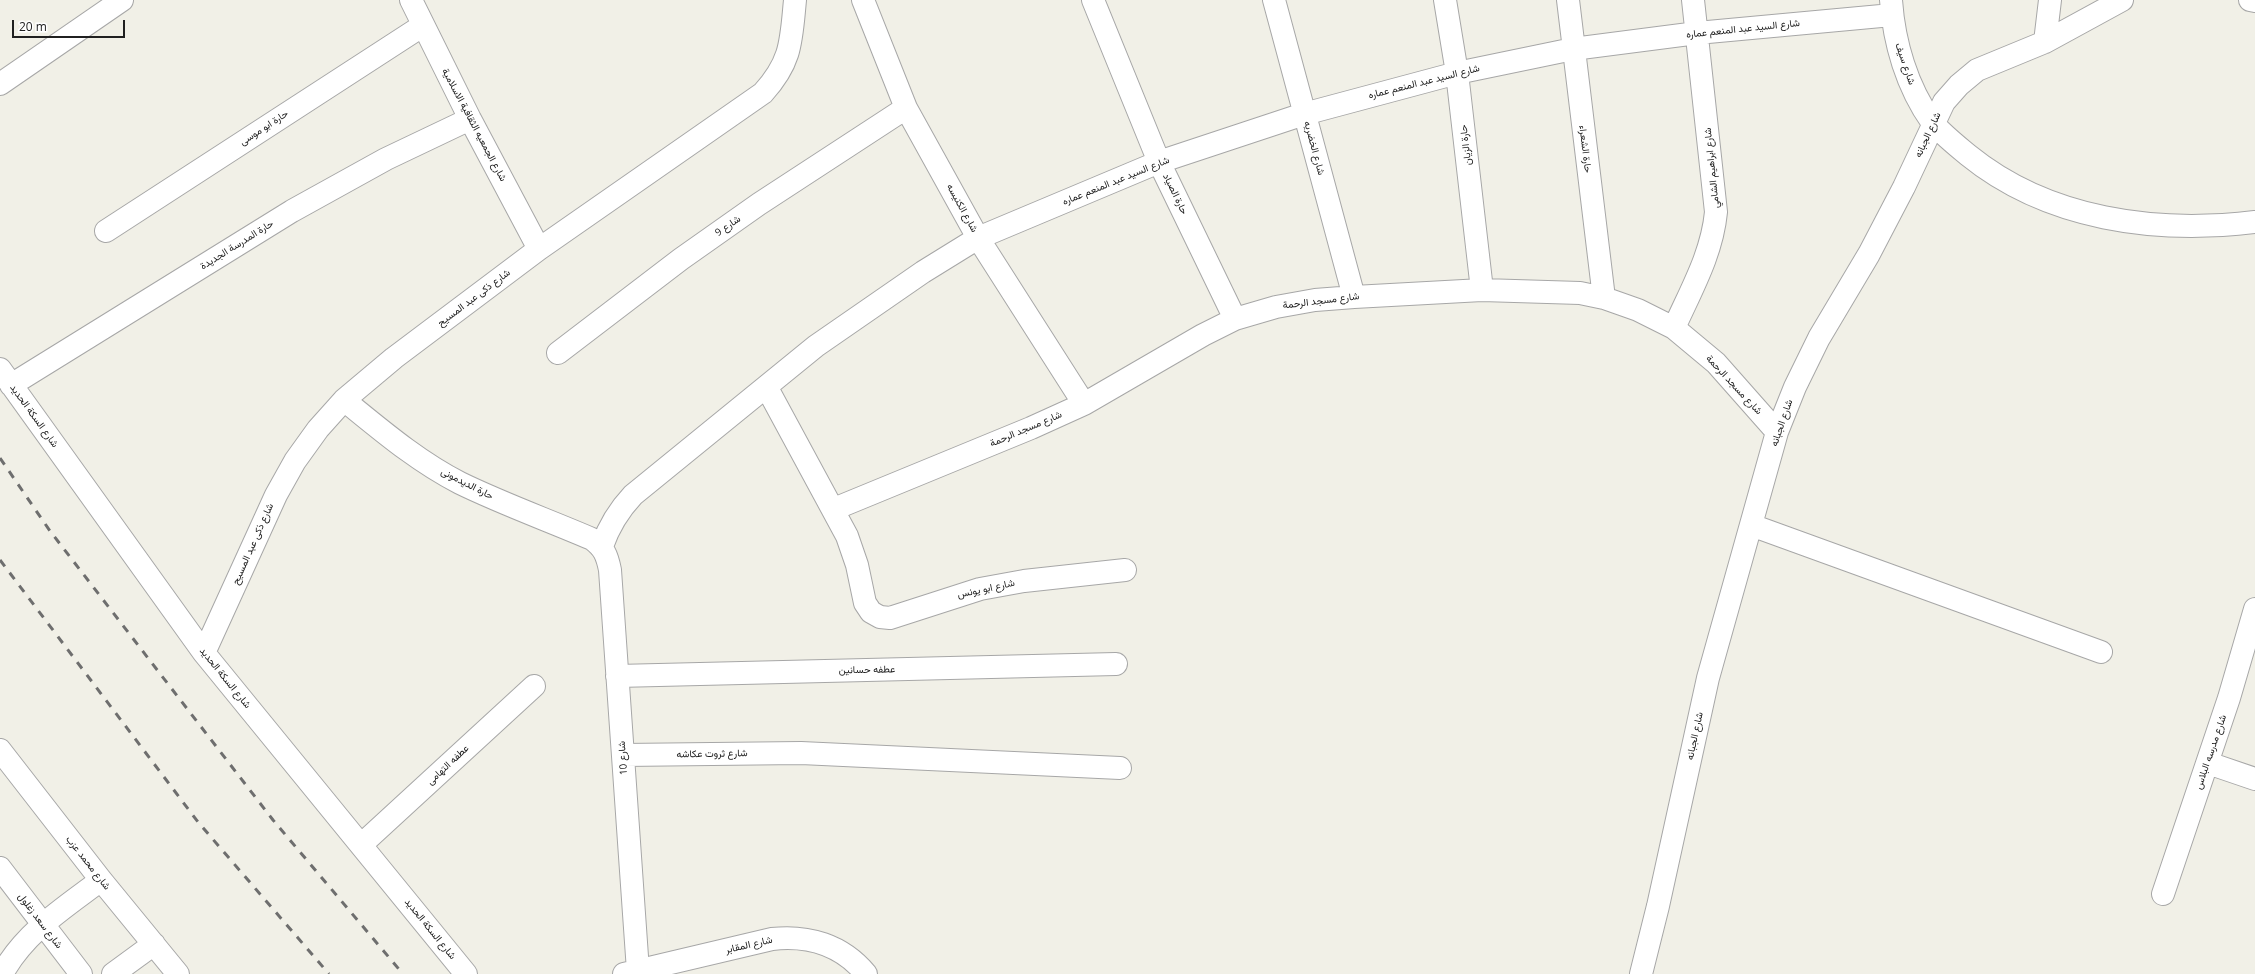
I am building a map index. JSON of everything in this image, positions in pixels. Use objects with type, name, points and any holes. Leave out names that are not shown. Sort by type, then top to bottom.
[{"type":"street","points":[[0,84],[122,0]]},
{"type":"street","name":"شارع الجمعيه الثقافية الاسلامية","points":[[411,0],[422,26],[470,119],[540,249]]},
{"type":"street","name":"شارع ذكى عبد المسيح","points":[[204,653],[276,495],[304,448],[344,400],[394,358],[540,249],[763,93],[776,79],[785,64],[791,46],[796,0]]},
{"type":"street","name":"حارة الصياد","points":[[1093,0],[1159,162],[1235,319]]},
{"type":"street","name":"شارع الخضريه","points":[[1274,0],[1354,297]]},
{"type":"street","name":"حارة الزيان","points":[[1444,0],[1457,73],[1482,290]]},
{"type":"street","name":"حارة الشعراء","points":[[1568,0],[1604,298]]},
{"type":"street","name":"شارع ابراهيم الشامي","points":[[1674,328],[1710,250],[1716,212],[1693,0]]},
{"type":"street","points":[[2045,42],[2050,0]]},
{"type":"street","name":"شارع الجبانه","points":[[1641,974],[1658,906],[1708,678],[1777,432],[1795,387],[1816,345],[1869,254],[1904,188],[1944,102],[1958,84],[1977,70],[2045,42],[2122,0]]},
{"type":"street","points":[[2250,0],[2255,1]]},
{"type":"street","name":"شارع الكنيسه","points":[[865,1],[906,108],[978,238],[1084,404]]},
{"type":"street","name":"شارع السيد عبد المنعم عماره","points":[[602,546],[609,527],[619,510],[633,496],[767,388],[816,346],[923,272],[978,238],[1159,162],[1304,114],[1457,73],[1573,50],[1696,32],[1891,7]]},
{"type":"street","name":"شارع سيف","points":[[1891,7],[1899,53],[1908,77],[1933,123],[1981,166],[2024,190],[2070,209],[2118,221],[2167,227],[2217,227],[2255,222]]},
{"type":"street","name":"حارة ابو موسى","points":[[106,231],[422,26]]},
{"type":"street","name":"شارع 9","points":[[558,353],[681,259],[759,204],[906,108]]},
{"type":"street","name":"حارة المدرسة الجديدة","points":[[6,377],[292,211],[386,159],[470,119]]},
{"type":"street","name":"شارع مسجد الرحمة","points":[[834,509],[1032,428],[1084,404],[1203,335],[1235,319],[1276,307],[1315,300],[1482,290],[1580,293],[1604,298],[1638,310],[1674,328],[1716,363],[1777,432]]},
{"type":"street","name":"شارع السكة الحديد","points":[[6,377],[204,653],[466,974]]},
{"type":"street","name":"شارع ابو يونس","points":[[767,388],[834,509],[847,536],[857,564],[865,603],[871,612],[880,617],[890,618],[980,589],[1024,581],[1125,570]]},
{"type":"street","name":"حارة الديدمونى","points":[[344,400],[409,451],[453,479],[500,501],[592,539],[602,546]]},
{"type":"street","points":[[1751,525],[2101,652]]},
{"type":"street","name":"شارع 10","points":[[602,546],[607,557],[610,570],[618,676],[623,755],[631,972]]},
{"type":"street","name":"شارع مدرسه البلاس","points":[[2163,894],[2208,763],[2255,609]]},
{"type":"street","name":"عطفه حسانين","points":[[618,676],[1116,664]]},
{"type":"street","name":"عطفه التهامى","points":[[361,844],[534,686]]},
{"type":"street","name":"شارع محمد عزب","points":[[0,750],[101,880],[178,974]]},
{"type":"street","name":"شارع ثروت عكاشه","points":[[623,755],[801,753],[1120,768]]},
{"type":"street","points":[[2208,763],[2255,779]]},
{"type":"street","name":"شارع سعد زغلول","points":[[0,868],[81,974]]},
{"type":"street","points":[[2,974],[23,943],[42,924],[101,880]]},
{"type":"street","name":"شارع المقابر","points":[[631,972],[772,939],[791,937],[828,945],[845,954],[866,974]]},
{"type":"street","points":[[113,974],[154,944]]},
{"type":"railway","points":[[0,458],[50,531],[273,820],[403,974]]},
{"type":"railway","points":[[0,560],[198,822],[329,974]]}]
